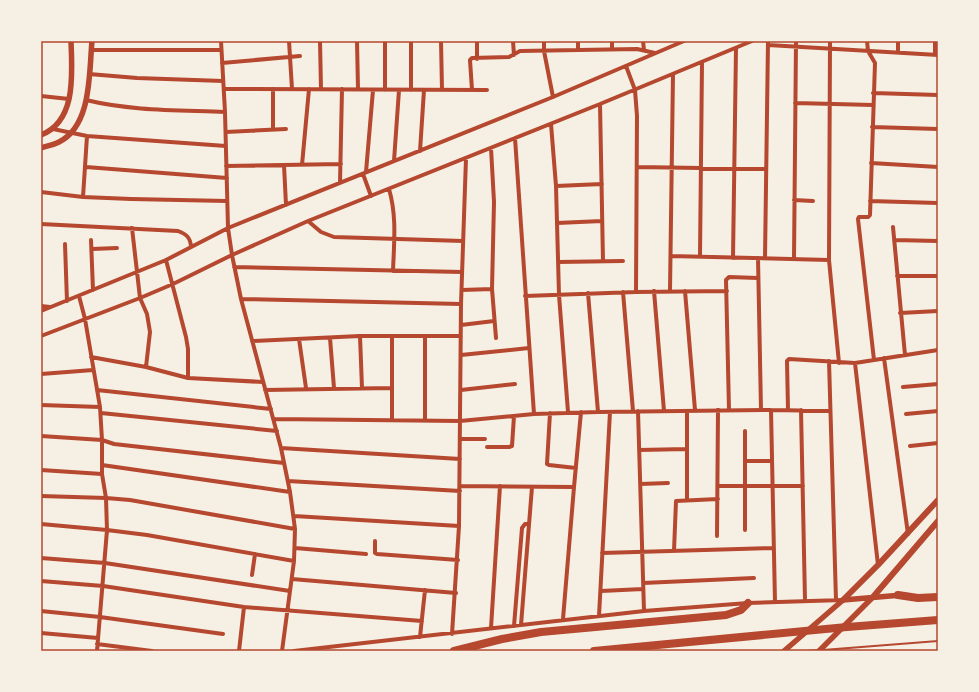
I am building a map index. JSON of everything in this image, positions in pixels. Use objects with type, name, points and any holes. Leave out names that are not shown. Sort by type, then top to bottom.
[{"type":"highway","points":[[898,595],[918,598],[938,597]]},
{"type":"highway","points":[[454,651],[502,639],[541,632],[726,615],[741,610],[748,603]]},
{"type":"highway","points":[[594,651],[938,620]]},
{"type":"main road","points":[[840,600],[878,565],[938,500]]},
{"type":"main road","points":[[873,598],[938,521]]},
{"type":"street","points":[[41,135],[53,129],[62,120],[69,99],[72,72],[71,41]]},
{"type":"street","points":[[41,148],[59,142],[78,125],[86,100],[92,41]]},
{"type":"street","points":[[221,41],[226,132],[228,228],[232,255],[241,299],[277,431],[294,516],[294,561],[282,651]]},
{"type":"street","points":[[289,41],[292,89]]},
{"type":"street","points":[[320,41],[321,89]]},
{"type":"street","points":[[357,41],[358,89]]},
{"type":"street","points":[[384,41],[384,90]]},
{"type":"street","points":[[411,41],[411,90]]},
{"type":"street","points":[[441,41],[442,90]]},
{"type":"street","points":[[477,41],[477,59]]},
{"type":"street","points":[[513,41],[514,55]]},
{"type":"street","points":[[544,41],[544,51],[553,97]]},
{"type":"street","points":[[578,41],[578,50]]},
{"type":"street","points":[[612,41],[612,49]]},
{"type":"street","points":[[643,41],[644,50]]},
{"type":"street","points":[[41,311],[166,260],[228,228],[553,97],[684,41]]},
{"type":"street","points":[[41,336],[173,284],[232,255],[308,221],[635,90],[752,41]]},
{"type":"street","points":[[794,259],[796,41]]},
{"type":"street","points":[[830,41],[829,260],[839,363]]},
{"type":"street","points":[[867,41],[868,51],[875,64],[870,201],[869,216],[859,217],[858,219],[874,360]]},
{"type":"street","points":[[898,41],[898,53]]},
{"type":"street","points":[[765,258],[768,43],[796,47],[937,55],[936,41]]},
{"type":"street","points":[[733,258],[736,48]]},
{"type":"street","points":[[472,90],[470,60],[472,58],[509,57],[520,51],[637,49],[655,53]]},
{"type":"street","points":[[91,50],[221,50]]},
{"type":"street","points":[[222,63],[300,56]]},
{"type":"street","points":[[700,257],[702,62]]},
{"type":"street","points":[[626,66],[635,90],[637,116],[636,292]]},
{"type":"street","points":[[89,74],[137,78],[223,81]]},
{"type":"street","points":[[670,291],[673,74]]},
{"type":"street","points":[[224,89],[487,90]]},
{"type":"street","points":[[273,89],[273,130]]},
{"type":"street","points":[[302,164],[309,89]]},
{"type":"street","points":[[340,183],[342,89]]},
{"type":"street","points":[[371,196],[364,173],[373,90]]},
{"type":"street","points":[[394,161],[400,90]]},
{"type":"street","points":[[420,150],[424,90]]},
{"type":"street","points":[[873,93],[938,95]]},
{"type":"street","points":[[41,96],[69,99]]},
{"type":"street","points":[[86,100],[128,108],[225,112]]},
{"type":"street","points":[[795,103],[873,105]]},
{"type":"street","points":[[600,104],[603,261]]},
{"type":"street","points":[[551,124],[556,186],[559,294],[568,412]]},
{"type":"street","points":[[872,127],[938,129]]},
{"type":"street","points":[[53,129],[87,136],[226,146]]},
{"type":"street","points":[[226,132],[286,129]]},
{"type":"street","points":[[83,196],[87,136]]},
{"type":"street","points":[[515,138],[534,414]]},
{"type":"street","points":[[491,148],[494,202],[492,289],[496,338]]},
{"type":"street","points":[[452,634],[456,593],[459,526],[462,272],[466,158]]},
{"type":"street","points":[[871,163],[938,167]]},
{"type":"street","points":[[226,166],[341,164]]},
{"type":"street","points":[[284,165],[286,205]]},
{"type":"street","points":[[86,167],[227,178]]},
{"type":"street","points":[[637,167],[766,168]]},
{"type":"street","points":[[556,186],[602,184]]},
{"type":"street","points":[[389,189],[394,211],[393,271]]},
{"type":"street","points":[[41,192],[83,196],[181,201],[227,201]]},
{"type":"street","points":[[794,200],[813,201]]},
{"type":"street","points":[[870,201],[938,203]]},
{"type":"street","points":[[308,221],[321,232],[334,237],[463,241]]},
{"type":"street","points":[[557,223],[602,221]]},
{"type":"street","points":[[41,224],[178,230],[189,238],[191,246]]},
{"type":"street","points":[[892,227],[905,355]]},
{"type":"street","points":[[132,228],[140,298],[147,314],[150,332],[146,367]]},
{"type":"street","points":[[91,240],[93,290]]},
{"type":"street","points":[[894,240],[938,241]]},
{"type":"street","points":[[65,244],[67,301]]},
{"type":"street","points":[[92,249],[117,248]]},
{"type":"street","points":[[671,256],[829,260]]},
{"type":"street","points":[[758,258],[761,410]]},
{"type":"street","points":[[166,260],[186,337],[188,349],[188,378]]},
{"type":"street","points":[[558,262],[623,261]]},
{"type":"street","points":[[234,267],[462,272]]},
{"type":"street","points":[[897,276],[938,276]]},
{"type":"street","points":[[729,410],[726,280],[728,278],[758,278]]},
{"type":"street","points":[[462,290],[492,289]]},
{"type":"street","points":[[525,296],[654,291],[727,291]]},
{"type":"street","points":[[654,291],[664,411]]},
{"type":"street","points":[[685,291],[695,410]]},
{"type":"street","points":[[623,292],[640,450],[644,611]]},
{"type":"street","points":[[588,293],[598,412]]},
{"type":"street","points":[[79,296],[85,319],[100,408],[102,474],[106,498],[107,530],[97,651]]},
{"type":"street","points":[[241,299],[462,304]]},
{"type":"street","points":[[41,306],[51,307]]},
{"type":"street","points":[[900,313],[938,311]]},
{"type":"street","points":[[461,325],[494,321]]},
{"type":"street","points":[[252,341],[360,336],[461,336]]},
{"type":"street","points":[[360,336],[362,388]]},
{"type":"street","points":[[392,336],[392,420]]},
{"type":"street","points":[[425,336],[425,421]]},
{"type":"street","points":[[330,338],[334,388]]},
{"type":"street","points":[[298,339],[306,388]]},
{"type":"street","points":[[461,356],[529,348]]},
{"type":"street","points":[[788,410],[788,359],[855,363],[938,350]]},
{"type":"street","points":[[91,357],[146,367],[188,378],[263,382]]},
{"type":"street","points":[[884,358],[908,534]]},
{"type":"street","points":[[829,361],[830,411],[840,600]]},
{"type":"street","points":[[855,363],[878,565]]},
{"type":"street","points":[[41,374],[93,370]]},
{"type":"street","points":[[461,390],[515,384]]},
{"type":"street","points":[[904,387],[938,384]]},
{"type":"street","points":[[266,390],[306,388],[392,388]]},
{"type":"street","points":[[97,390],[271,409]]},
{"type":"street","points":[[41,405],[100,408]]},
{"type":"street","points":[[274,419],[460,421],[568,412],[695,410],[830,411]]},
{"type":"street","points":[[717,536],[718,410]]},
{"type":"street","points":[[772,410],[775,602]]},
{"type":"street","points":[[801,410],[805,600]]},
{"type":"street","points":[[687,411],[687,500]]},
{"type":"street","points":[[906,414],[938,411]]},
{"type":"street","points":[[563,620],[581,412]]},
{"type":"street","points":[[599,616],[610,412]]},
{"type":"street","points":[[100,413],[277,431]]},
{"type":"street","points":[[550,413],[546,464],[576,468]]},
{"type":"street","points":[[487,447],[512,446],[514,416]]},
{"type":"street","points":[[745,431],[745,530]]},
{"type":"street","points":[[41,436],[102,440],[114,444],[284,463]]},
{"type":"street","points":[[460,439],[485,439]]},
{"type":"street","points":[[910,446],[938,443]]},
{"type":"street","points":[[281,448],[460,459]]},
{"type":"street","points":[[640,450],[688,449]]},
{"type":"street","points":[[745,461],[772,461]]},
{"type":"street","points":[[102,465],[290,492]]},
{"type":"street","points":[[41,470],[102,474]]},
{"type":"street","points":[[288,481],[460,488],[500,486],[574,487]]},
{"type":"street","points":[[640,484],[668,483]]},
{"type":"street","points":[[491,628],[500,486]]},
{"type":"street","points":[[718,486],[803,486]]},
{"type":"street","points":[[522,625],[532,487]]},
{"type":"street","points":[[41,496],[130,500],[295,529]]},
{"type":"street","points":[[674,551],[675,503],[677,501],[687,500],[718,499]]},
{"type":"street","points":[[294,516],[459,526]]},
{"type":"street","points":[[41,524],[147,535],[294,561]]},
{"type":"street","points":[[514,626],[522,528],[525,524],[529,524]]},
{"type":"street","points":[[375,540],[376,554],[458,560]]},
{"type":"street","points":[[295,548],[366,554]]},
{"type":"street","points":[[602,554],[774,548]]},
{"type":"street","points":[[252,575],[254,554]]},
{"type":"street","points":[[41,558],[105,563],[290,591]]},
{"type":"street","points":[[643,583],[754,578]]},
{"type":"street","points":[[292,579],[456,593]]},
{"type":"street","points":[[41,581],[103,586],[244,607],[422,621]]},
{"type":"street","points":[[601,591],[643,589]]},
{"type":"street","points":[[420,637],[425,590]]},
{"type":"street","points":[[294,651],[644,611],[748,603],[840,600],[938,593]]},
{"type":"street","points":[[819,651],[873,598]]},
{"type":"street","points":[[784,651],[840,600]]},
{"type":"street","points":[[239,651],[244,607]]},
{"type":"street","points":[[41,611],[100,617],[223,634]]},
{"type":"street","points":[[41,633],[98,638]]},
{"type":"street","points":[[97,644],[152,651]]},
{"type":"lane","points":[[806,651],[938,641]]}]
